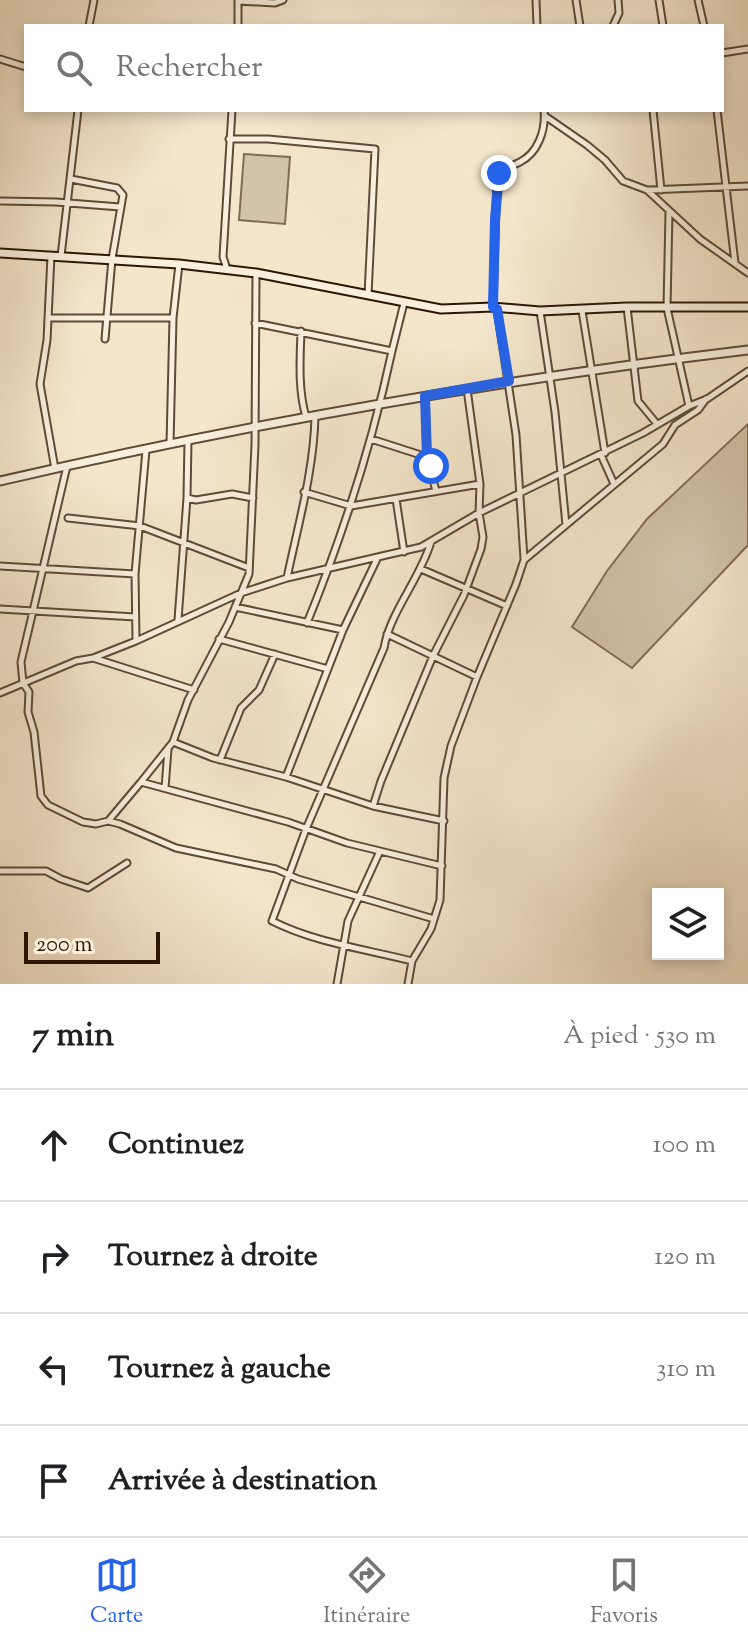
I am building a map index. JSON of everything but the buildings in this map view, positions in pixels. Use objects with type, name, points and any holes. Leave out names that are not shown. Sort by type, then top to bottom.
[{"type":"street","points":[[89,24],[94,0]]},
{"type":"street","points":[[238,24],[238,0],[275,3],[283,0]]},
{"type":"street","points":[[536,0],[537,24]]},
{"type":"street","points":[[576,0],[580,24]]},
{"type":"street","points":[[614,24],[619,13],[618,0]]},
{"type":"street","points":[[659,0],[663,24]]},
{"type":"street","points":[[700,0],[704,24]]},
{"type":"street","points":[[724,53],[748,49]]},
{"type":"street","points":[[0,59],[24,66]]},
{"type":"street","points":[[61,256],[78,112]]},
{"type":"street","points":[[227,269],[223,257],[232,112]]},
{"type":"street","points":[[653,112],[661,190]]},
{"type":"street","points":[[717,112],[735,263]]},
{"type":"street","points":[[544,113],[605,160],[623,181],[647,190],[748,186]]},
{"type":"street","points":[[408,984],[412,961],[434,919],[440,900],[446,768],[477,677],[524,560],[521,495],[509,381],[495,308],[497,176],[502,169],[530,156],[542,134],[544,113]]},
{"type":"street","points":[[229,139],[268,139],[375,149],[368,295]]},
{"type":"street","points":[[71,179],[117,188],[123,195],[112,259],[105,339]]},
{"type":"street","points":[[647,190],[700,239],[748,273]]},
{"type":"street","points":[[0,201],[120,207]]},
{"type":"street","points":[[669,212],[667,308],[689,406]]},
{"type":"street","points":[[0,253],[227,269],[441,309],[582,311],[627,307],[748,307]]},
{"type":"street","points":[[51,256],[41,393],[55,469]]},
{"type":"street","points":[[170,444],[173,318],[179,264]]},
{"type":"street","points":[[67,466],[22,656],[23,683],[29,692],[28,712],[34,732],[41,796],[48,805],[83,822],[96,824],[116,815],[170,744],[235,607],[249,568],[256,273]]},
{"type":"street","points":[[307,623],[351,506],[381,404],[404,303]]},
{"type":"street","points":[[627,307],[638,401],[657,424]]},
{"type":"street","points":[[540,311],[566,525]]},
{"type":"street","points":[[582,311],[603,454],[614,484]]},
{"type":"street","points":[[48,318],[173,318]]},
{"type":"street","points":[[255,323],[392,351]]},
{"type":"street","points":[[287,578],[314,451],[311,417],[302,402],[301,331]]},
{"type":"street","points":[[0,481],[253,427],[466,388],[632,363],[748,350]]},
{"type":"street","points":[[0,693],[76,661],[93,658],[136,641],[241,593],[287,578],[404,552],[431,541],[479,513],[562,475],[707,399],[748,371]]},
{"type":"street","points":[[373,806],[433,656],[467,588],[483,537],[479,513],[480,484],[466,388]]},
{"type":"street","points":[[425,396],[427,457],[436,491]]},
{"type":"street","points":[[524,560],[663,444],[675,425],[698,410],[707,399]]},
{"type":"street","points":[[371,439],[427,457]]},
{"type":"street","points":[[178,620],[188,440]]},
{"type":"street","points":[[136,641],[135,574],[146,450]]},
{"type":"street","points":[[304,492],[351,506],[480,484]]},
{"type":"street","points":[[187,498],[196,500],[232,494],[253,498]]},
{"type":"street","points":[[396,499],[404,552]]},
{"type":"street","points":[[68,518],[140,526],[249,568]]},
{"type":"street","points":[[412,961],[343,946],[272,921],[306,829],[384,648],[387,634],[421,569],[431,541]]},
{"type":"street","points":[[286,777],[343,630],[377,558]]},
{"type":"street","points":[[0,566],[135,574]]},
{"type":"street","points":[[421,569],[507,606]]},
{"type":"street","points":[[235,607],[343,630]]},
{"type":"street","points":[[0,609],[135,617]]},
{"type":"street","points":[[387,634],[477,677]]},
{"type":"street","points":[[219,639],[328,669]]},
{"type":"street","points":[[220,760],[241,708],[259,690],[275,654]]},
{"type":"street","points":[[93,658],[194,690]]},
{"type":"street","points":[[170,744],[373,806],[444,821]]},
{"type":"street","points":[[165,788],[170,744]]},
{"type":"street","points":[[141,782],[442,866]]},
{"type":"street","points":[[116,815],[120,824]]},
{"type":"street","points":[[108,821],[176,848],[290,874],[434,919]]},
{"type":"street","points":[[337,984],[348,921],[380,851]]},
{"type":"street","points":[[0,871],[46,871],[88,888],[127,863]]},
{"type":"shaded area","points":[[244,154],[290,157],[285,224],[239,220]]},
{"type":"shaded area","points":[[748,424],[748,545],[632,668],[572,627],[607,571],[647,519]]},
{"type":"route","points":[[431,466],[427,457],[425,396],[509,381],[497,309],[493,307],[499,173]]}]
